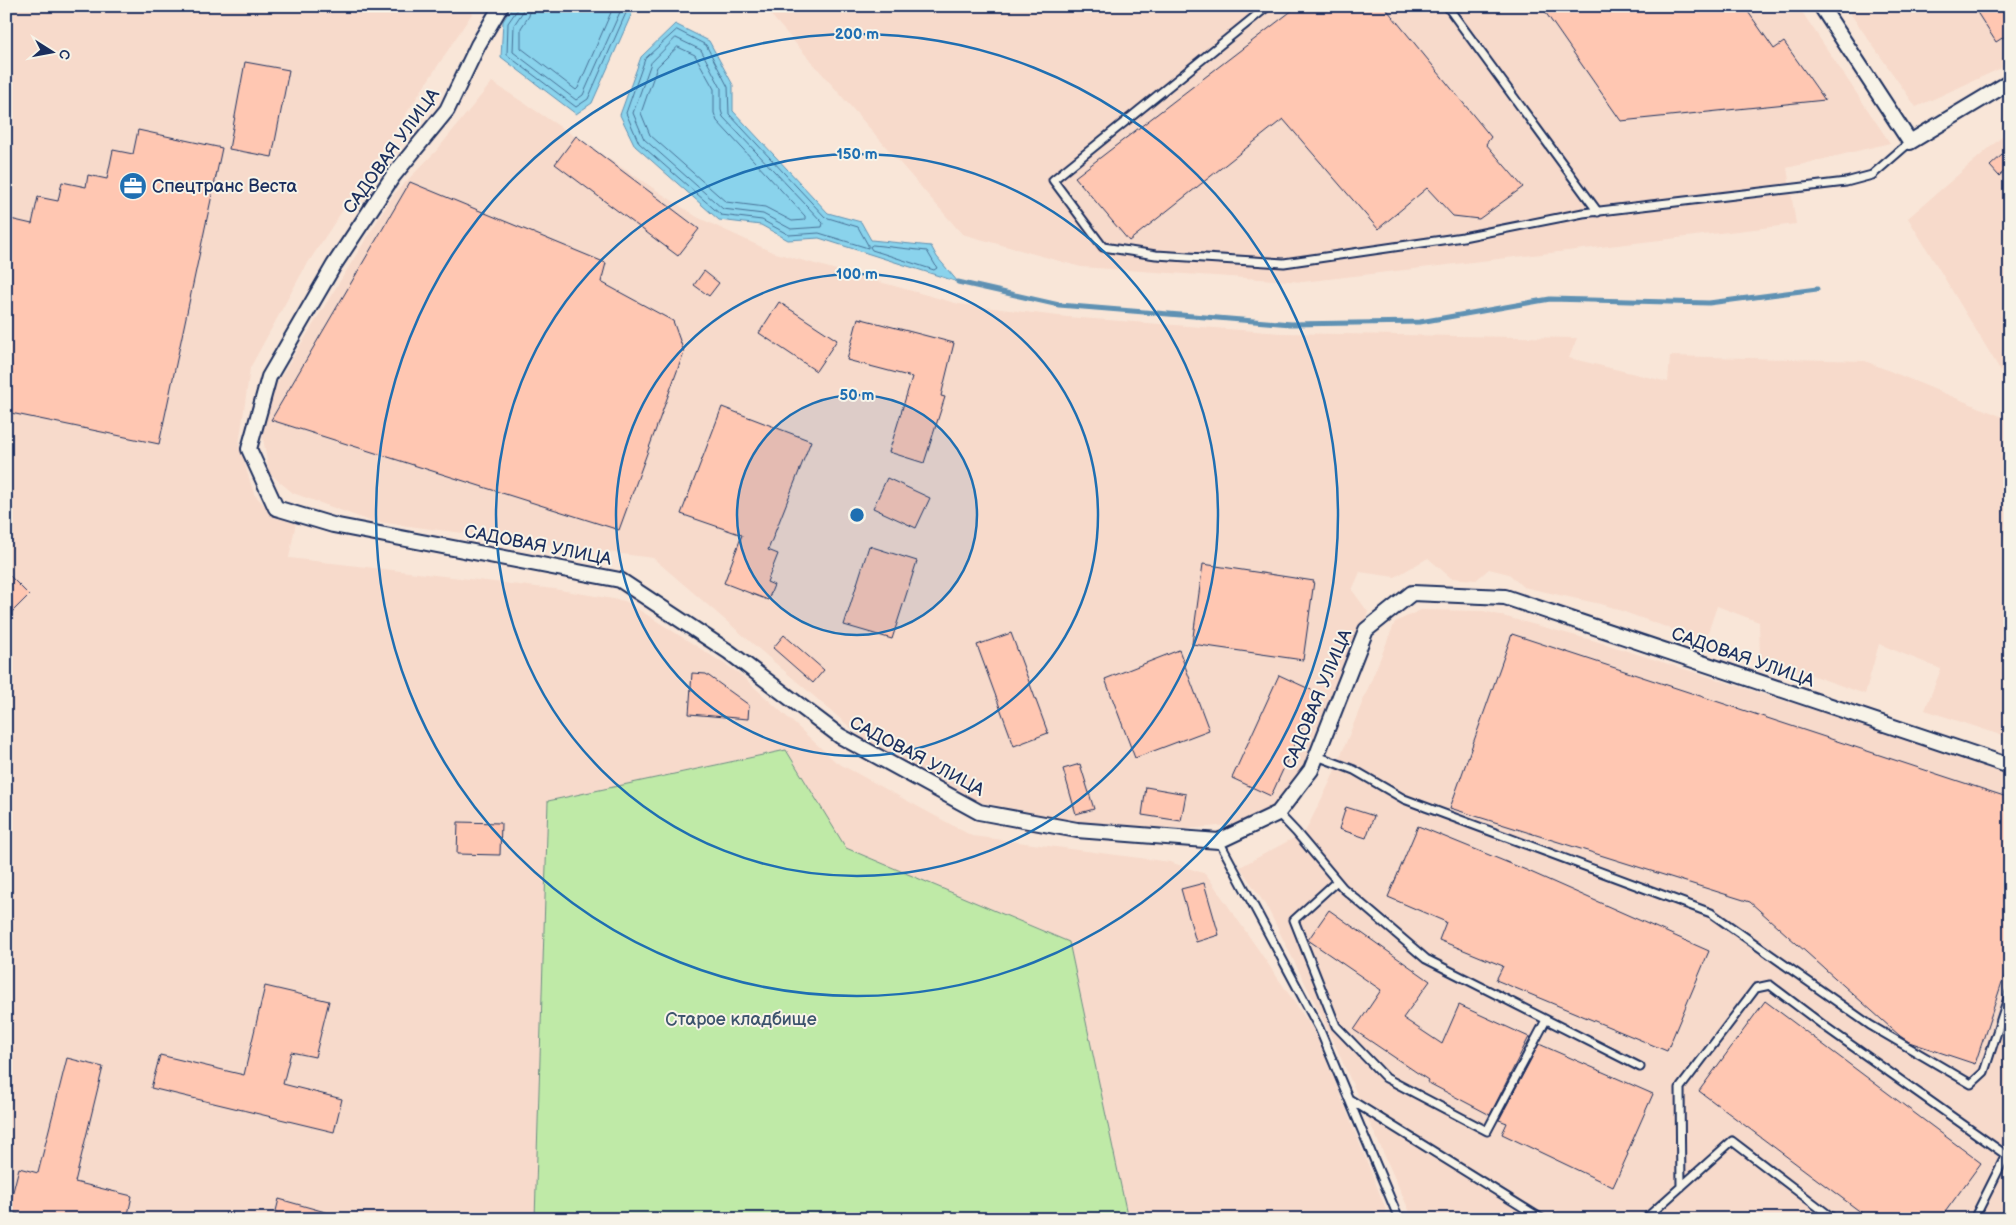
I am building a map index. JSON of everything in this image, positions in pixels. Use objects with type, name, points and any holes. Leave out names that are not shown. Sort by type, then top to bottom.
[{"type":"street","name":"САДОВАЯ УЛИЦА","points":[[501,6],[478,45],[447,110],[393,176],[334,265],[269,377],[249,449],[276,508],[333,526],[620,580],[728,652],[840,736],[979,812],[1077,830],[1219,841],[1278,814],[1311,770],[1366,630],[1412,592],[1505,597],[2010,766]]},
{"type":"street","points":[[1821,6],[1910,142],[2010,82]]},
{"type":"lane","points":[[1268,6],[1053,180],[1103,247],[1156,255],[1284,263],[1463,238],[1598,212],[1846,182],[1872,175],[1910,142]]},
{"type":"lane","points":[[1447,6],[1598,212]]},
{"type":"lane","points":[[1317,756],[1354,770],[1404,799],[1711,913],[1870,1025],[1971,1084],[1984,1072],[2010,992]]},
{"type":"lane","points":[[1278,814],[1296,832],[1337,881],[1426,960],[1640,1067]]},
{"type":"lane","points":[[1219,841],[1319,1028],[1399,1219]]},
{"type":"lane","points":[[1337,881],[1294,920],[1336,1026],[1386,1078],[1487,1131],[1546,1020]]},
{"type":"lane","points":[[1681,1187],[1680,1088],[1756,988],[1770,985],[1827,1028],[2006,1155],[1974,1219]]},
{"type":"lane","points":[[1349,1099],[1542,1219]]},
{"type":"lane","points":[[1645,1219],[1732,1140],[1834,1219]]},
{"type":"shaded area","points":[[6,6],[477,6],[304,269],[250,368],[239,445],[254,494],[268,509],[296,522],[289,558],[554,589],[625,601],[739,673],[836,762],[972,836],[1170,862],[1206,874],[1315,1032],[1385,1207],[1386,1219],[1128,1219],[1069,942],[845,848],[786,750],[548,801],[535,1219],[6,1219]]},
{"type":"shaded area","points":[[763,6],[1798,6],[1890,143],[1787,168],[1796,224],[1303,282],[1081,267],[962,234]]},
{"type":"shaded area","points":[[1845,6],[2010,6],[2010,64],[1916,107]]},
{"type":"shaded area","points":[[492,82],[697,217],[772,252],[959,304],[1067,317],[1281,333],[1577,338],[1569,358],[1668,382],[1670,356],[1865,361],[2010,420],[2010,738],[1925,710],[1941,669],[1879,644],[1865,694],[1760,657],[1759,622],[1717,606],[1705,641],[1605,605],[1523,587],[1509,574],[1489,569],[1476,580],[1451,578],[1428,558],[1395,577],[1360,572],[1352,590],[1368,612],[1299,795],[1267,821],[1188,829],[1093,824],[967,800],[865,740],[653,558],[370,521],[293,493],[269,473],[262,432],[270,394],[394,194],[437,150]]},
{"type":"shaded area","points":[[2010,130],[2010,386],[1908,218]]},
{"type":"shaded area","points":[[1421,610],[1484,611],[1599,642],[2010,772],[2010,1219],[1413,1219],[1325,1023],[1268,909],[1240,867],[1305,832],[1330,782],[1395,622]]},
{"type":"green space","name":"Старое кладбище","points":[[786,750],[846,848],[1069,942],[1128,1219],[535,1219],[548,801]]},
{"type":"water","points":[[513,6],[631,6],[632,13],[592,103],[576,114],[501,57],[503,21]]},
{"type":"water","points":[[675,24],[709,41],[733,85],[733,111],[828,213],[861,222],[871,240],[931,246],[937,257],[958,282],[819,238],[788,240],[761,225],[719,220],[635,146],[620,115],[641,57]]},
{"type":"building","points":[[1298,6],[1384,6],[1491,137],[1486,144],[1523,187],[1479,219],[1453,216],[1427,188],[1378,229],[1283,119],[1129,241],[1075,177]]},
{"type":"building","points":[[1541,6],[1744,6],[1774,49],[1784,42],[1825,100],[1621,121]]},
{"type":"building","points":[[1973,6],[2010,6],[2010,33],[1996,42]]},
{"type":"building","points":[[245,62],[289,70],[272,157],[229,149]]},
{"type":"building","points":[[138,130],[222,148],[159,444],[6,412],[6,218],[32,224],[38,197],[58,201],[62,182],[86,187],[88,175],[107,179],[113,150],[133,154]]},
{"type":"building","points":[[576,136],[699,229],[678,256],[555,164]]},
{"type":"building","points":[[2002,155],[2010,163],[2010,166],[1999,176],[1990,166]]},
{"type":"building","points":[[410,182],[606,263],[601,282],[673,321],[684,352],[619,530],[271,420]]},
{"type":"building","points":[[704,271],[719,283],[709,296],[694,285]]},
{"type":"building","points":[[779,302],[837,340],[816,371],[759,333]]},
{"type":"building","points":[[858,318],[954,343],[941,396],[945,397],[924,463],[889,452],[912,377],[847,360]]},
{"type":"building","points":[[722,407],[811,441],[768,550],[778,554],[767,582],[774,585],[768,600],[724,583],[742,535],[681,514]]},
{"type":"building","points":[[887,478],[930,498],[916,528],[873,508]]},
{"type":"building","points":[[869,546],[917,561],[892,639],[844,625]]},
{"type":"building","points":[[1203,564],[1314,581],[1303,660],[1192,644]]},
{"type":"building","points":[[6,572],[29,595],[6,618]]},
{"type":"building","points":[[1011,633],[1048,733],[1014,746],[977,645]]},
{"type":"building","points":[[1512,634],[2010,798],[2010,958],[1975,1064],[1909,1042],[1900,1036],[1750,902],[1450,808]]},
{"type":"building","points":[[784,635],[824,670],[813,683],[773,648]]},
{"type":"building","points":[[1179,650],[1209,730],[1135,758],[1105,679]]},
{"type":"building","points":[[692,673],[706,674],[749,705],[748,719],[689,714]]},
{"type":"building","points":[[1279,675],[1318,693],[1271,796],[1232,778]]},
{"type":"building","points":[[1080,764],[1094,809],[1076,814],[1063,769]]},
{"type":"building","points":[[1146,787],[1186,794],[1181,821],[1142,815]]},
{"type":"building","points":[[1346,807],[1374,816],[1366,838],[1339,829]]},
{"type":"building","points":[[458,822],[501,823],[500,855],[457,854]]},
{"type":"building","points":[[1418,826],[1526,870],[1709,951],[1667,1051],[1496,980],[1503,966],[1439,940],[1446,922],[1388,897]]},
{"type":"building","points":[[1204,883],[1219,935],[1196,942],[1181,889]]},
{"type":"building","points":[[1329,910],[1430,981],[1403,1018],[1442,1044],[1459,1005],[1529,1037],[1490,1115],[1427,1082],[1428,1080],[1354,1030],[1381,990],[1308,940]]},
{"type":"building","points":[[265,986],[329,1001],[315,1057],[291,1052],[283,1084],[342,1099],[334,1132],[151,1088],[160,1055],[244,1075]]},
{"type":"building","points":[[1765,1001],[1981,1163],[1940,1219],[1870,1219],[1699,1091]]},
{"type":"building","points":[[1539,1044],[1653,1094],[1613,1187],[1502,1134],[1507,1123],[1499,1120]]},
{"type":"building","points":[[67,1058],[103,1067],[75,1182],[132,1196],[127,1219],[38,1219],[8,1211],[19,1168],[38,1173]]},
{"type":"building","points":[[279,1199],[336,1215],[335,1219],[274,1219]]},
{"type":"waterway","points":[[958,282],[1059,305],[1291,324],[1420,322],[1550,299],[1709,303],[1817,289]]},
{"type":"place","name":"Спецтранс Веста","points":[[133,186]]}]
